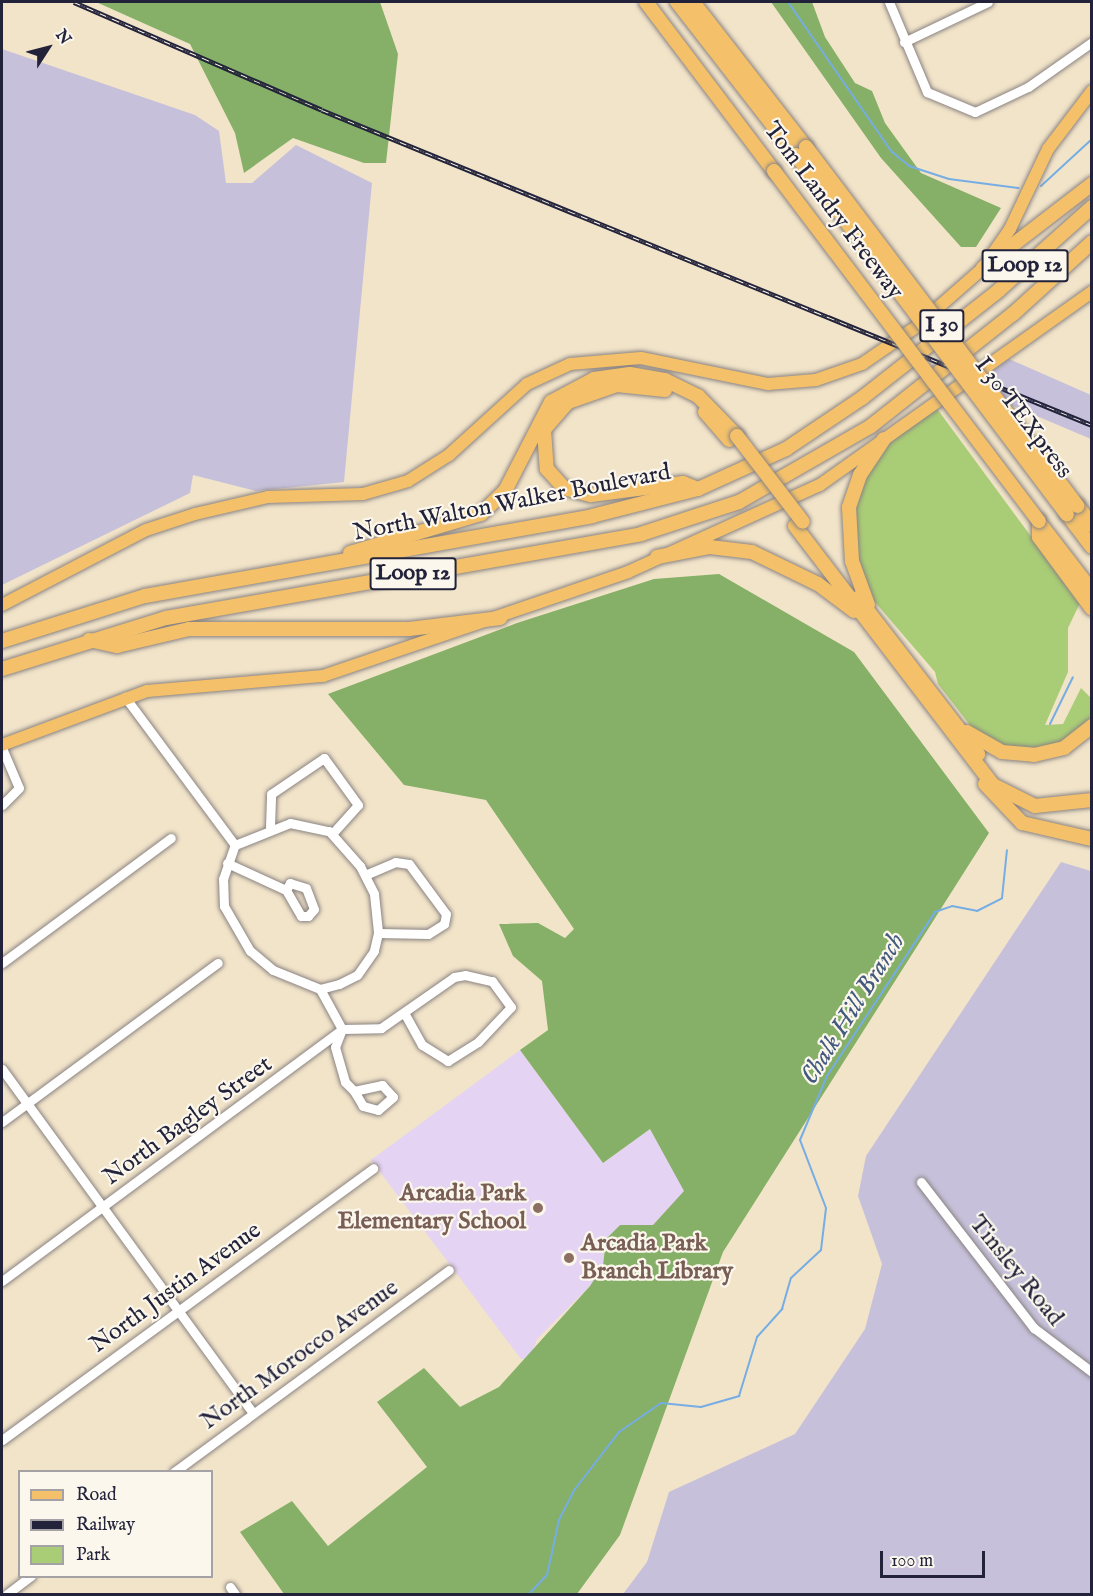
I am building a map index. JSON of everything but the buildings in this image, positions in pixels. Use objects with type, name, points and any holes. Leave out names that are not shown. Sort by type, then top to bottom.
[{"type":"highway","name":"Tom Landry Freeway","points":[[646,2],[1041,530],[1092,591]]},
{"type":"highway","points":[[677,2],[801,151]]},
{"type":"highway","name":"Tom Landry Freeway","points":[[693,2],[801,151],[1072,510],[1092,525]]},
{"type":"highway","points":[[983,268],[1092,184]]},
{"type":"highway","name":"North Walton Walker Boulevard","points":[[2,641],[146,596],[592,516],[698,489],[786,449],[862,398],[999,290],[1092,207]]},
{"type":"highway","name":"North Walton Walker Boulevard","points":[[2,669],[86,639],[166,618],[641,534],[739,502],[871,426],[1013,314],[1092,242]]},
{"type":"highway","points":[[329,562],[375,542],[481,514],[505,491],[551,402],[594,379],[630,374],[666,380],[699,396],[956,732],[1009,797],[1049,807],[1092,800]]},
{"type":"highway","points":[[698,489],[683,483],[576,493],[547,469],[544,430],[559,409],[583,394],[636,384],[688,400],[733,438]]},
{"type":"highway","points":[[869,617],[856,579],[848,520],[860,475],[884,439]]},
{"type":"highway","name":"I 30 TEXpress","points":[[1072,510],[1092,547]]},
{"type":"highway","points":[[1041,530],[1092,609]]},
{"type":"highway","points":[[657,557],[710,547],[752,552],[818,584],[869,617]]},
{"type":"highway","points":[[86,639],[117,646],[189,630],[409,628],[500,618]]},
{"type":"highway","points":[[956,732],[1002,752],[1034,755],[1064,747],[1092,726]]},
{"type":"highway","points":[[956,732],[991,771],[1018,792],[1055,799],[1092,792]]},
{"type":"highway","points":[[956,732],[1011,815],[1047,832],[1092,839]]},
{"type":"main road","name":"North Walton Walker Boulevard","points":[[2,605],[126,539],[195,514],[268,497],[363,494],[408,481],[449,455],[528,384],[570,364],[641,358],[768,384],[840,374],[882,352],[983,268],[1010,229],[1048,149],[1092,91]]},
{"type":"main road","points":[[2,746],[124,697],[323,676],[500,618],[795,500],[1092,292]]},
{"type":"street","points":[[889,2],[927,92],[975,112],[1028,87],[1092,42]]},
{"type":"street","points":[[904,42],[988,2]]},
{"type":"street","points":[[124,697],[235,845]]},
{"type":"street","points":[[2,746],[19,788],[2,805]]},
{"type":"street","points":[[270,828],[271,794],[324,758],[358,805],[332,834]]},
{"type":"street","points":[[320,989],[357,975],[378,933],[374,894],[365,875],[332,834],[290,823],[270,828],[235,845],[227,863],[224,906],[250,951],[273,970],[320,989],[342,1029]]},
{"type":"street","points":[[2,963],[171,838]]},
{"type":"street","points":[[365,875],[395,862],[409,864],[446,914],[444,924],[428,934],[378,933]]},
{"type":"street","points":[[227,863],[286,890]]},
{"type":"street","points":[[2,1122],[218,963]]},
{"type":"street","points":[[342,1029],[368,1031],[404,1013],[465,975],[492,981],[510,1007],[478,1042],[448,1061],[422,1045],[404,1013]]},
{"type":"street","points":[[342,1029],[335,1047],[345,1082],[354,1091]]},
{"type":"street","name":"North Bagley Street","points":[[2,1281],[342,1029]]},
{"type":"street","points":[[2,1069],[253,1413]]},
{"type":"street","name":"North Justin Avenue","points":[[2,1440],[374,1168]]},
{"type":"street","name":"Tinsley Road","points":[[921,1182],[1034,1328],[1092,1372]]},
{"type":"street","name":"North Morocco Avenue","points":[[177,1470],[449,1270]]},
{"type":"street","points":[[7,1594],[28,1578]]},
{"type":"shaded area","points":[[2,49],[195,115],[219,131],[226,183],[252,183],[296,145],[372,183],[344,482],[256,491],[193,475],[190,493],[2,585]]},
{"type":"shaded area","points":[[1009,359],[1091,395],[1091,439],[968,387]]},
{"type":"shaded area","points":[[1061,862],[1091,871],[1091,1594],[623,1594],[647,1562],[669,1492],[795,1434],[865,1329],[882,1264],[858,1196],[866,1156]]},
{"type":"shaded area","name":"Arcadia Park Elementary School","points":[[520,1050],[603,1163],[650,1129],[685,1191],[653,1225],[620,1225],[606,1239],[603,1266],[590,1286],[537,1339],[530,1358],[521,1359],[371,1160]]},
{"type":"green space","points":[[96,2],[380,2],[398,54],[386,163],[364,163],[293,138],[244,173],[235,133],[190,44]]},
{"type":"green space","points":[[771,2],[812,2],[825,37],[855,83],[872,91],[885,123],[921,173],[1001,208],[976,247],[961,247],[881,158]]},
{"type":"green space","points":[[935,406],[1080,603],[1068,628],[1068,672],[1045,725],[1063,724],[1081,688],[1091,698],[1091,717],[1074,735],[1048,748],[1010,749],[973,729],[938,684],[935,672],[874,601],[857,562],[856,510],[865,479],[889,444]]},
{"type":"green space","points":[[719,574],[854,652],[989,833],[723,1252],[620,1535],[577,1594],[284,1594],[240,1532],[292,1501],[328,1546],[427,1467],[377,1402],[424,1368],[460,1407],[499,1387],[590,1286],[603,1266],[606,1239],[620,1225],[653,1225],[684,1191],[650,1129],[603,1163],[520,1050],[548,1030],[542,981],[513,956],[499,924],[538,923],[565,938],[574,929],[486,800],[404,785],[328,694],[517,623],[654,579]]},
{"type":"waterway","name":"Chalk Hill Branch","points":[[788,2],[892,152],[909,166],[949,179],[1018,188]]},
{"type":"waterway","name":"Chalk Hill Branch","points":[[1041,186],[1092,139]]},
{"type":"waterway","name":"Chalk Hill Branch","points":[[1050,724],[1073,677]]},
{"type":"waterway","name":"Chalk Hill Branch","points":[[529,1594],[547,1575],[559,1520],[575,1489],[619,1432],[661,1403],[701,1407],[739,1396],[757,1337],[782,1309],[791,1278],[821,1250],[826,1208],[800,1140],[827,1076],[935,912],[952,906],[977,911],[1002,898],[1007,850]]},
{"type":"railway","points":[[74,2],[322,110],[1092,425]]},
{"type":"place","name":"Arcadia Park Elementary School","points":[[538,1208]]},
{"type":"place","name":"Arcadia Park Branch Library","points":[[569,1258]]}]
